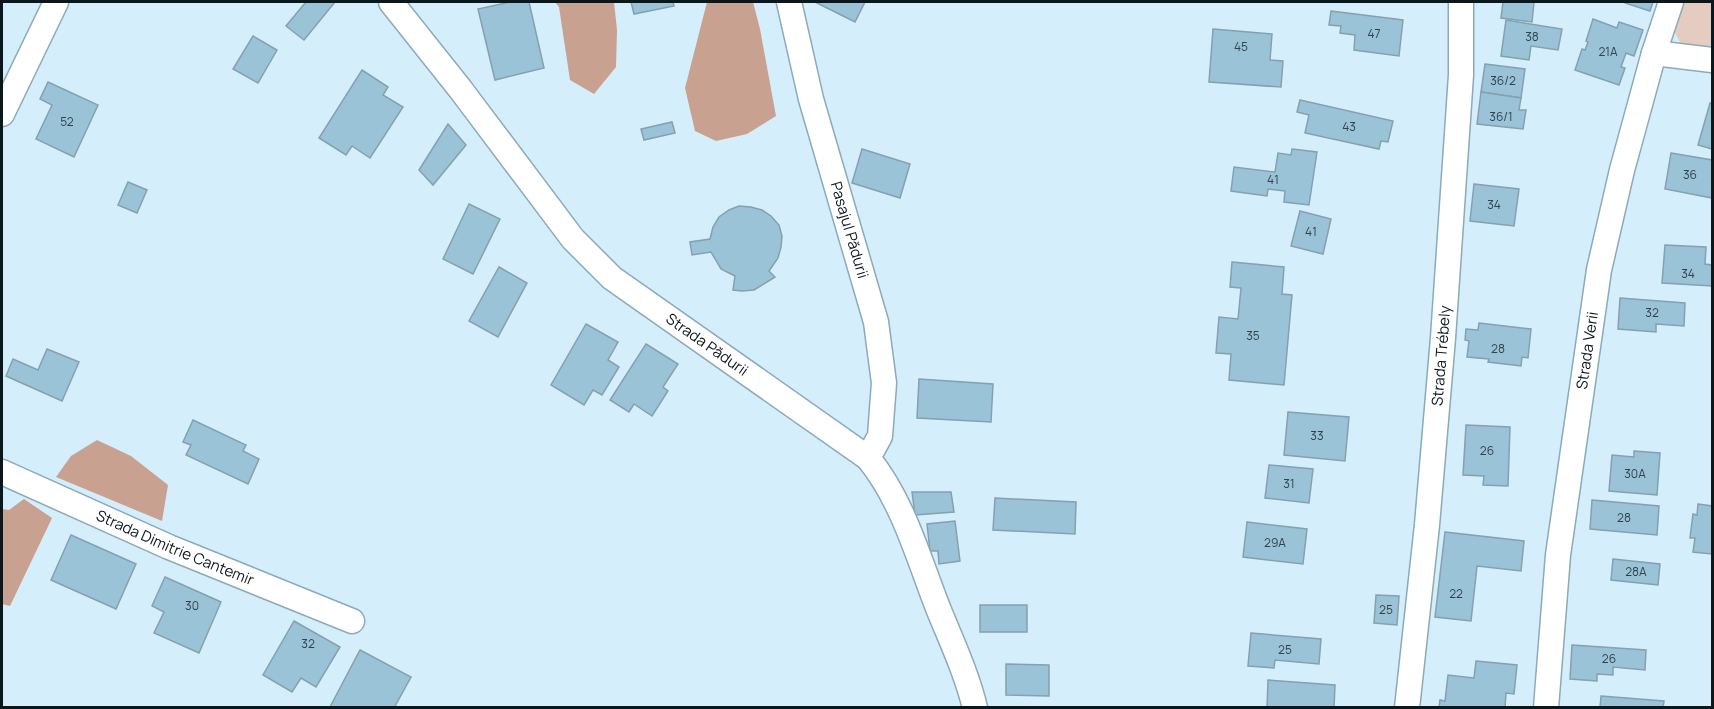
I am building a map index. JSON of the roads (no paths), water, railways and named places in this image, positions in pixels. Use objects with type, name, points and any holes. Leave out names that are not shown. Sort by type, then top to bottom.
[{"type":"street","points":[[2,112],[56,2]]},
{"type":"street","name":"Strada Pădurii","points":[[391,2],[461,90],[573,239],[612,278],[868,458],[896,498],[957,655],[975,708]]},
{"type":"street","name":"Pasajul Pădurii","points":[[789,2],[811,99],[876,322],[884,383],[880,435],[868,458]]},
{"type":"street","name":"Strada Trébely","points":[[1407,708],[1427,525],[1443,338],[1461,75],[1461,2]]},
{"type":"street","name":"Strada Verii","points":[[1546,708],[1558,555],[1599,270],[1622,170],[1654,53],[1671,2]]},
{"type":"street","points":[[1654,53],[1713,60]]},
{"type":"street","name":"Strada Dimitrie Cantemir","points":[[2,472],[169,547],[352,621]]}]
